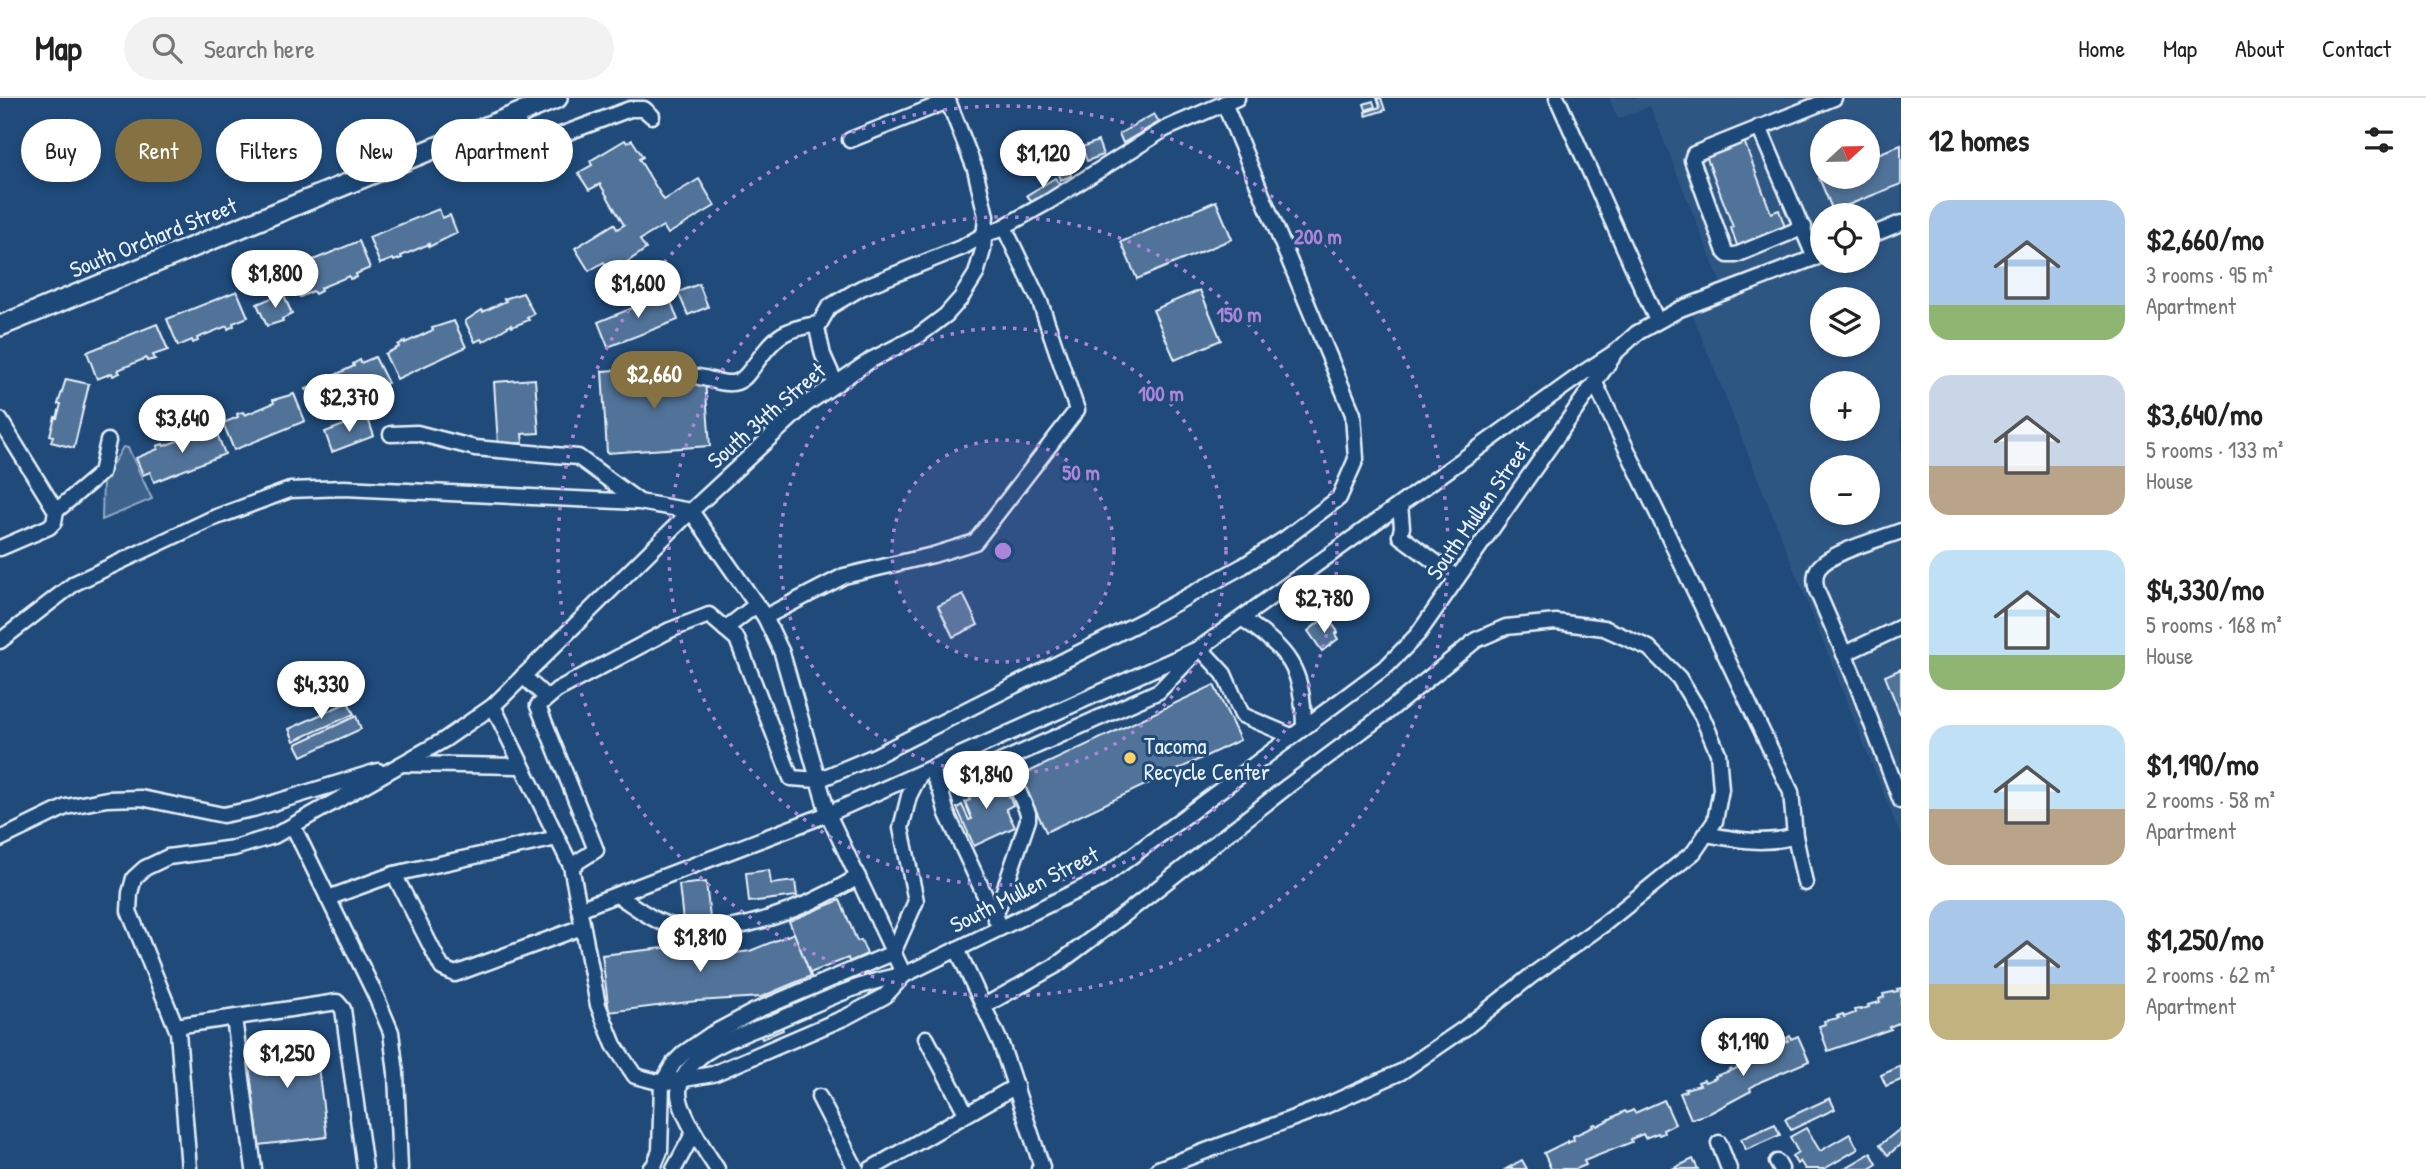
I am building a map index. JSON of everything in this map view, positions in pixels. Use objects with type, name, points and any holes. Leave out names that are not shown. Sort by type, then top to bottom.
[{"type":"main road","name":"South Orchard Street","points":[[0,326],[557,98]]},
{"type":"street","points":[[1557,98],[1657,321]]},
{"type":"street","points":[[1804,227],[1736,255],[1728,255],[1692,160],[1694,154],[1834,98]]},
{"type":"street","points":[[850,140],[948,99]]},
{"type":"street","name":"South 34th Street","points":[[404,764],[493,706],[691,511],[806,405],[871,360],[918,336],[946,315],[961,298],[976,274],[985,234],[984,199],[948,99]]},
{"type":"street","points":[[571,866],[596,850],[538,706],[557,690],[683,625],[709,615],[737,639],[791,778],[818,780],[875,755],[1150,617],[1232,572],[1286,538],[1339,498],[1356,459],[1353,414],[1231,101],[1166,129],[1004,227],[963,247],[861,288],[829,307],[817,328],[823,355],[836,384]]},
{"type":"street","points":[[514,116],[531,146],[630,109],[644,109],[652,116]]},
{"type":"street","points":[[1759,127],[1810,239]]},
{"type":"street","points":[[1880,232],[1901,223]]},
{"type":"street","points":[[725,629],[844,576],[933,555],[975,541],[1077,410],[1040,302],[1004,227]]},
{"type":"street","name":"South Mullen Street","points":[[579,909],[828,814],[1200,648],[1617,351],[1637,333],[1680,309],[1810,259]]},
{"type":"street","points":[[699,377],[725,383],[736,382],[745,377],[772,342],[786,331],[819,324]]},
{"type":"street","name":"South Mullen Street","points":[[904,975],[957,949],[998,923],[1101,879],[1388,665],[1418,634],[1617,351]]},
{"type":"street","points":[[1595,383],[1791,792],[1795,836],[1805,883]]},
{"type":"street","points":[[0,420],[56,511]]},
{"type":"street","points":[[391,434],[417,433],[475,448],[578,457],[639,502]]},
{"type":"street","points":[[1,545],[49,527],[54,522],[56,511],[101,472],[108,441]]},
{"type":"street","points":[[0,641],[75,583],[211,519],[290,490],[344,488],[639,502],[691,511],[761,611],[782,653],[828,814],[904,975]]},
{"type":"street","points":[[1399,505],[1402,527],[1400,536],[1457,579]]},
{"type":"street","points":[[1901,531],[1838,555],[1822,564],[1815,578],[1817,591],[1901,802]]},
{"type":"street","points":[[1243,619],[1271,640],[1293,666],[1304,698],[1304,726]]},
{"type":"street","points":[[984,1006],[1075,951],[1386,713],[1476,640],[1506,627],[1556,622],[1604,628],[1650,648],[1679,678],[1702,716],[1718,753],[1721,789],[1715,821],[1694,852],[1604,924],[1465,1028],[1401,1072],[1323,1107],[1158,1169]]},
{"type":"street","points":[[1844,654],[1901,626]]},
{"type":"street","points":[[940,789],[1159,691],[1200,648],[1224,674],[1242,715],[1291,736]]},
{"type":"street","points":[[523,676],[547,698]]},
{"type":"street","points":[[493,706],[571,866],[598,1005],[614,1045],[635,1076],[680,1088],[846,1017],[886,996],[904,975]]},
{"type":"street","points":[[998,923],[1028,820],[1028,813],[1005,761]]},
{"type":"street","points":[[0,839],[66,807],[107,799],[141,798],[223,815],[253,809],[404,764],[522,766]]},
{"type":"street","points":[[189,1169],[178,1032],[129,911],[134,878],[168,857],[234,848],[274,836],[404,764]]},
{"type":"street","points":[[650,1169],[653,1168],[660,1151],[662,1083],[679,1058],[710,1035],[754,1011],[893,953],[916,901],[901,828],[909,796],[925,771],[940,789],[947,814],[998,923]]},
{"type":"street","points":[[293,826],[391,1032],[396,1073],[400,1169]]},
{"type":"street","points":[[1706,834],[1777,842],[1795,836]]},
{"type":"street","points":[[328,898],[394,874],[558,838]]},
{"type":"street","points":[[394,874],[442,968],[455,974],[582,927]]},
{"type":"street","points":[[617,895],[664,923],[709,932],[747,924],[804,904],[858,877]]},
{"type":"street","points":[[957,949],[1001,1044],[1041,1168]]},
{"type":"street","points":[[717,1169],[694,1132],[680,1088],[689,1068],[715,1048],[875,980],[904,975]]},
{"type":"street","points":[[176,1026],[337,1002],[343,1009],[365,1169]]},
{"type":"street","points":[[233,1018],[254,1169]]},
{"type":"street","points":[[926,1038],[966,1113]]},
{"type":"street","points":[[871,1169],[1016,1086]]},
{"type":"street","points":[[819,1097],[856,1169]]},
{"type":"street","points":[[674,1169],[694,1132]]},
{"type":"street","points":[[1719,1143],[1729,1169]]},
{"type":"shaded area","points":[[1609,98],[1901,98],[1901,837],[1689,306],[1724,291],[1650,106],[1618,119]]},
{"type":"shaded area","points":[[123,447],[128,448],[152,499],[102,520],[103,480]]},
{"type":"building","points":[[1377,98],[1381,98],[1385,110],[1366,116],[1365,112],[1380,107]]},
{"type":"building","points":[[1373,101],[1375,107],[1366,110],[1364,104]]},
{"type":"building","points":[[1154,114],[1159,122],[1123,143],[1119,134]]},
{"type":"building","points":[[625,140],[627,143],[632,140],[643,157],[639,159],[664,200],[699,179],[715,206],[668,234],[663,226],[640,240],[646,249],[611,273],[604,262],[589,271],[575,248],[614,224],[617,229],[624,225],[600,184],[589,190],[578,173],[592,165],[590,161]]},
{"type":"building","points":[[1098,141],[1103,155],[1087,161],[1082,147]]},
{"type":"building","points":[[1744,141],[1771,213],[1779,210],[1786,230],[1738,248],[1731,228],[1733,227],[1706,156]]},
{"type":"building","points":[[1901,145],[1901,184],[1853,203],[1830,203],[1824,189],[1880,189],[1880,153]]},
{"type":"building","points":[[1069,167],[1071,176],[1061,180],[1058,171]]},
{"type":"building","points":[[1055,178],[1060,185],[1032,203],[1027,195]]},
{"type":"building","points":[[1216,201],[1232,239],[1137,279],[1121,242]]},
{"type":"building","points":[[439,209],[442,218],[450,215],[457,233],[429,247],[429,244],[401,256],[402,258],[380,264],[369,237]]},
{"type":"building","points":[[359,241],[370,268],[356,274],[357,277],[350,279],[349,276],[320,288],[321,291],[315,294],[313,291],[300,297],[289,270]]},
{"type":"building","points":[[699,284],[708,307],[688,315],[678,292]]},
{"type":"building","points":[[1200,290],[1221,340],[1175,360],[1153,310]]},
{"type":"building","points":[[237,291],[248,317],[233,323],[234,326],[228,329],[227,326],[197,338],[198,341],[193,343],[192,340],[178,346],[167,319]]},
{"type":"building","points":[[283,293],[292,314],[282,319],[283,321],[267,326],[257,304]]},
{"type":"building","points":[[523,293],[534,314],[527,318],[529,320],[512,327],[511,325],[483,342],[481,339],[475,342],[465,321],[482,310],[483,312],[506,301],[504,299]]},
{"type":"building","points":[[668,294],[678,320],[608,347],[598,322],[640,305],[639,302],[650,297],[651,301]]},
{"type":"building","points":[[454,321],[466,347],[397,379],[385,354],[405,341],[433,330],[432,328]]},
{"type":"building","points":[[157,324],[168,350],[153,355],[155,359],[147,361],[146,358],[118,370],[120,373],[113,376],[112,373],[97,379],[87,352]]},
{"type":"building","points":[[375,357],[388,383],[319,416],[306,389],[321,383],[320,380],[326,377],[327,379],[354,366],[353,364],[360,360],[361,363]]},
{"type":"building","points":[[671,366],[672,382],[705,380],[710,446],[607,453],[602,371]]},
{"type":"building","points":[[66,379],[89,384],[74,448],[51,442],[53,436],[50,435]]},
{"type":"building","points":[[535,379],[539,433],[522,434],[523,443],[498,445],[494,382]]},
{"type":"building","points":[[294,394],[305,421],[234,450],[223,423],[238,417],[237,414],[243,412],[245,415],[274,403],[273,400]]},
{"type":"building","points":[[367,416],[374,436],[332,452],[325,432]]},
{"type":"building","points":[[214,426],[225,454],[154,482],[150,472],[143,475],[136,458],[158,449],[157,446],[164,446],[193,435],[192,432],[200,432]]},
{"type":"building","points":[[963,594],[978,625],[953,637],[938,606]]},
{"type":"building","points":[[1323,619],[1330,628],[1333,625],[1338,632],[1335,634],[1338,639],[1322,651],[1308,631]]},
{"type":"building","points":[[1901,669],[1901,716],[1885,676]]},
{"type":"building","name":"Tacoma Recycle Center","points":[[1214,685],[1240,740],[1046,832],[1020,776]]},
{"type":"building","points":[[348,702],[354,714],[294,741],[289,729]]},
{"type":"building","points":[[356,716],[361,729],[302,756],[296,744]]},
{"type":"building","points":[[983,774],[990,789],[1005,787],[1013,805],[1006,809],[1015,827],[974,846],[957,808],[962,805],[969,820],[972,819],[965,802],[970,800],[962,784]]},
{"type":"building","points":[[769,870],[771,884],[795,881],[797,896],[749,902],[746,873]]},
{"type":"building","points":[[706,882],[710,918],[683,921],[679,885]]},
{"type":"building","points":[[840,900],[857,941],[861,940],[867,954],[849,962],[848,958],[810,973],[789,921]]},
{"type":"building","points":[[794,933],[811,976],[761,997],[697,1001],[609,1012],[602,955],[690,945],[690,950],[714,947],[715,956],[750,951]]},
{"type":"building","points":[[1901,988],[1901,1022],[1889,1027],[1891,1029],[1828,1051],[1819,1026],[1825,1024],[1824,1021],[1839,1018],[1837,1016],[1843,1014],[1844,1017],[1855,1013],[1854,1010],[1869,1007],[1868,1005],[1880,1002],[1883,994]]},
{"type":"building","points":[[804,994],[808,1003],[787,1012],[783,1003]]},
{"type":"building","points":[[780,1023],[783,1030],[762,1039],[759,1031]]},
{"type":"building","points":[[314,1035],[327,1137],[259,1145],[246,1044]]},
{"type":"building","points":[[1790,1036],[1791,1039],[1798,1036],[1809,1061],[1762,1081],[1750,1088],[1751,1091],[1710,1113],[1691,1119],[1680,1093],[1700,1085],[1698,1082],[1705,1082],[1730,1071],[1731,1068],[1740,1067],[1738,1062],[1745,1060],[1744,1057],[1748,1058],[1763,1049],[1764,1051],[1788,1041]]},
{"type":"building","points":[[1901,1066],[1901,1080],[1886,1086],[1881,1075]]},
{"type":"building","points":[[1830,1098],[1835,1109],[1791,1130],[1785,1119]]},
{"type":"building","points":[[1664,1100],[1675,1124],[1663,1130],[1664,1133],[1645,1138],[1643,1134],[1631,1139],[1632,1142],[1584,1161],[1586,1165],[1576,1169],[1551,1169],[1544,1153],[1574,1140],[1573,1136],[1593,1127],[1592,1125],[1597,1126],[1625,1111],[1627,1113],[1633,1110],[1635,1113]]},
{"type":"building","points":[[1775,1124],[1780,1135],[1746,1150],[1741,1139]]},
{"type":"building","points":[[1806,1128],[1820,1151],[1850,1134],[1858,1149],[1824,1169],[1805,1169],[1800,1161],[1797,1164],[1792,1156],[1798,1152],[1790,1137]]},
{"type":"building","points":[[1901,1128],[1901,1144],[1888,1155],[1880,1145]]},
{"type":"building","points":[[1871,1153],[1877,1164],[1869,1169],[1844,1169]]},
{"type":"building","points":[[1693,1159],[1698,1169],[1672,1169]]},
{"type":"building","points":[[1522,1160],[1527,1169],[1506,1169]]},
{"type":"place","name":"Tacoma Recycle Center","points":[[1130,758]]}]
